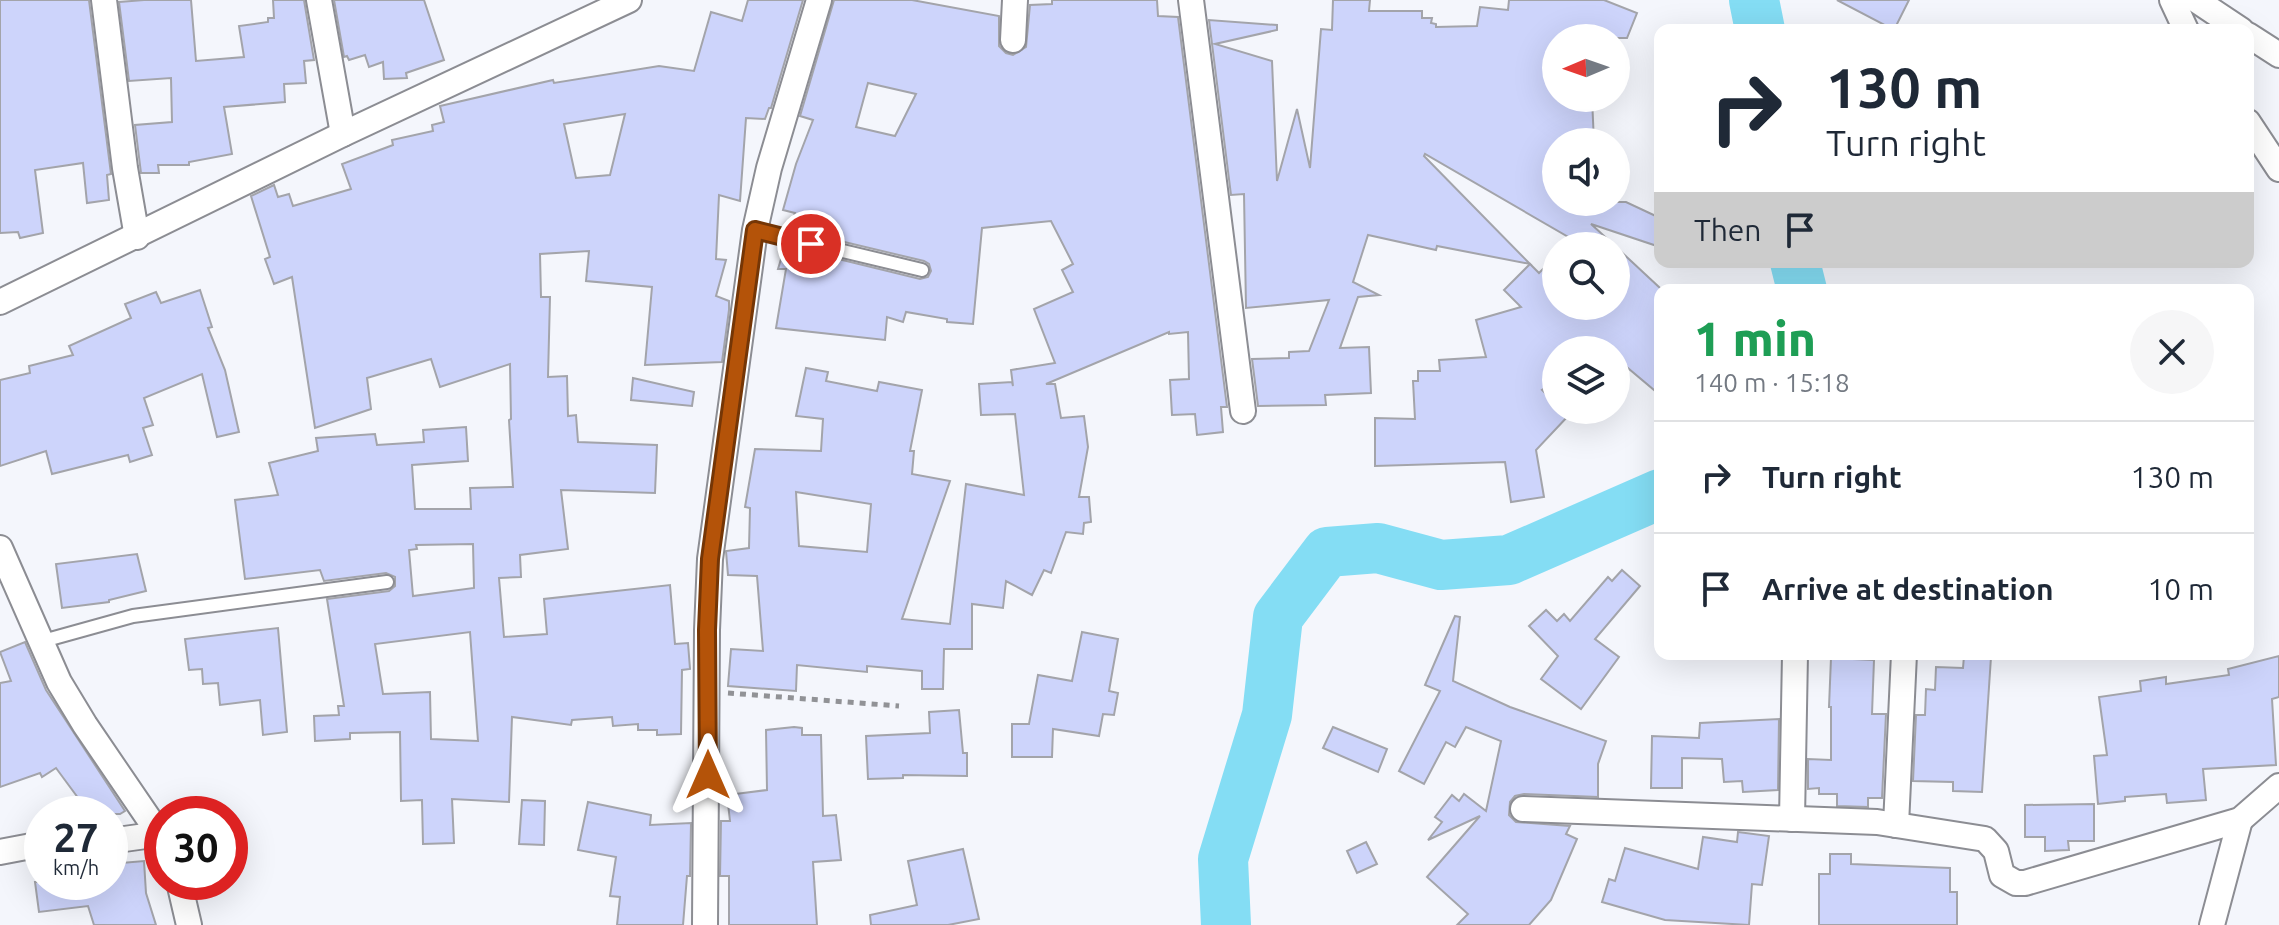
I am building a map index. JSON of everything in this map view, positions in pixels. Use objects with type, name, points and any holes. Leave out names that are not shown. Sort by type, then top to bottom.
[{"type":"street","points":[[104,0],[137,237]]},
{"type":"street","points":[[319,0],[343,134]]},
{"type":"street","points":[[0,302],[343,134],[629,0]]},
{"type":"street","points":[[705,925],[710,559],[755,230],[769,168],[819,0]]},
{"type":"street","points":[[1013,40],[1015,0]]},
{"type":"street","points":[[1191,0],[1243,411]]},
{"type":"street","points":[[2172,0],[2183,24]]},
{"type":"street","points":[[2196,0],[2232,24]]},
{"type":"street","points":[[2254,39],[2279,55]]},
{"type":"street","points":[[2254,131],[2279,169]]},
{"type":"street","points":[[0,548],[59,682],[144,811]]},
{"type":"street","points":[[1792,819],[1795,660]]},
{"type":"street","points":[[1896,825],[1904,660]]},
{"type":"street","points":[[1523,809],[1877,822],[1985,839],[1996,851],[2002,875],[2009,880],[2025,883],[2240,820],[2279,786]]},
{"type":"street","points":[[2212,925],[2240,820]]},
{"type":"street","points":[[0,852],[24,847]]},
{"type":"street","points":[[183,900],[189,925]]},
{"type":"lane","points":[[755,230],[922,270]]},
{"type":"lane","points":[[43,641],[133,616],[387,582]]},
{"type":"path","points":[[707,692],[899,706]]},
{"type":"building","points":[[0,0],[89,0],[111,174],[107,175],[109,200],[87,203],[83,163],[35,170],[43,233],[20,238],[18,232],[0,233]]},
{"type":"building","points":[[191,0],[196,61],[244,57],[239,26],[268,22],[268,18],[274,18],[273,0],[304,0],[314,60],[304,61],[306,83],[284,84],[285,102],[224,107],[232,154],[189,162],[189,165],[158,165],[159,173],[141,173],[135,125],[172,122],[171,78],[129,81],[119,2]]},
{"type":"building","points":[[334,0],[424,0],[444,60],[406,73],[407,78],[384,79],[383,62],[369,67],[365,55],[349,60],[347,56],[344,57]]},
{"type":"building","points":[[748,0],[803,0],[771,108],[765,119],[746,118],[740,201],[719,195],[716,259],[726,260],[716,296],[729,301],[722,362],[645,365],[652,287],[586,281],[589,251],[540,254],[541,297],[550,297],[548,377],[567,376],[568,416],[576,415],[578,442],[657,445],[655,493],[561,490],[568,549],[520,555],[521,577],[499,578],[504,637],[547,634],[544,599],[670,585],[675,644],[688,643],[690,669],[682,670],[681,734],[657,735],[657,730],[638,730],[638,724],[613,726],[612,717],[572,720],[571,725],[512,717],[509,802],[452,799],[454,843],[423,844],[422,800],[401,801],[400,732],[350,733],[350,739],[315,741],[314,716],[339,715],[338,706],[344,706],[327,599],[389,591],[395,586],[395,577],[386,573],[324,581],[320,570],[245,579],[235,500],[278,495],[269,463],[318,451],[316,438],[375,434],[377,445],[424,442],[423,430],[466,427],[468,461],[412,465],[415,509],[471,509],[470,488],[513,487],[510,364],[440,387],[431,359],[367,378],[371,409],[315,428],[292,277],[274,284],[265,259],[270,257],[251,196],[274,185],[278,197],[289,194],[293,206],[351,189],[342,164],[393,145],[392,140],[433,131],[432,125],[444,122],[440,106],[553,80],[554,83],[659,66],[694,71],[711,12],[742,21]],"holes":[[[625,114],[610,175],[576,178],[564,124]],[[473,544],[474,588],[413,596],[409,550],[417,549],[416,545]],[[470,632],[478,741],[431,739],[430,692],[383,694],[375,644]]]},
{"type":"building","points":[[834,0],[912,0],[999,16],[999,46],[1013,55],[1026,47],[1030,5],[1052,4],[1052,0],[1157,0],[1158,16],[1178,17],[1227,407],[1221,407],[1223,432],[1197,435],[1195,414],[1172,415],[1170,380],[1189,379],[1188,332],[1169,332],[1046,384],[1055,384],[1061,418],[1084,416],[1088,447],[1079,497],[1089,497],[1091,522],[1084,523],[1083,534],[1066,532],[1051,573],[1044,570],[1032,595],[1006,581],[1003,608],[972,604],[972,649],[944,649],[943,689],[922,689],[922,671],[867,666],[867,672],[797,665],[796,691],[728,686],[731,649],[763,651],[757,576],[728,575],[726,551],[749,548],[750,508],[745,507],[755,449],[821,451],[823,419],[796,416],[806,368],[828,372],[826,381],[877,391],[879,382],[922,390],[910,451],[914,451],[912,474],[950,481],[902,619],[950,624],[966,484],[1024,495],[1015,414],[981,415],[979,384],[1012,382],[1013,386],[1011,370],[1055,363],[1034,309],[1073,292],[1062,270],[1073,264],[1051,221],[982,228],[973,324],[947,322],[947,319],[906,312],[903,322],[887,317],[885,340],[776,328],[786,269],[778,269],[785,246],[920,279],[928,277],[931,271],[924,261],[790,229],[795,213],[783,210],[813,120],[800,116]],"holes":[[[868,83],[916,94],[895,136],[856,127]],[[796,492],[871,504],[867,552],[799,546]]]},
{"type":"building","points":[[1333,0],[1370,0],[1369,11],[1422,11],[1422,18],[1432,18],[1431,23],[1436,27],[1477,26],[1480,7],[1508,10],[1509,0],[1604,0],[1637,13],[1630,30],[1630,24],[1542,24],[1542,112],[1593,112],[1593,128],[1542,128],[1542,216],[1630,216],[1630,204],[1654,215],[1654,245],[1630,237],[1630,232],[1615,232],[1591,224],[1600,232],[1560,232],[1425,154],[1530,264],[1437,246],[1436,250],[1368,235],[1353,282],[1379,295],[1358,297],[1340,348],[1369,347],[1371,393],[1325,395],[1326,405],[1258,406],[1252,359],[1289,358],[1289,352],[1309,351],[1329,300],[1246,308],[1244,194],[1231,195],[1209,20],[1277,25],[1277,30],[1215,44],[1272,61],[1277,181],[1297,109],[1310,168],[1321,29],[1332,30]]},
{"type":"building","points":[[1837,0],[1909,0],[1897,24],[1883,24]]},
{"type":"building","points":[[1630,260],[1656,284],[1654,390],[1630,370],[1630,336],[1542,336],[1542,424],[1561,424],[1536,450],[1544,497],[1511,502],[1505,462],[1375,466],[1375,418],[1415,419],[1413,381],[1418,381],[1418,371],[1440,371],[1439,360],[1486,357],[1476,320],[1521,307],[1504,290],[1530,264],[1539,273],[1542,270],[1542,320],[1630,320]]},
{"type":"building","points":[[200,290],[212,327],[208,328],[225,370],[239,432],[217,437],[202,374],[144,398],[153,425],[143,428],[152,455],[130,462],[128,455],[52,474],[46,451],[0,466],[0,380],[30,373],[29,366],[73,355],[69,346],[131,318],[125,304],[156,292],[161,303]]},
{"type":"building","points":[[633,378],[694,392],[692,406],[631,400]]},
{"type":"building","points":[[137,554],[146,591],[109,602],[62,608],[56,564]]},
{"type":"building","points":[[1622,570],[1640,586],[1595,639],[1619,657],[1581,709],[1541,679],[1558,656],[1529,626],[1546,610],[1557,621],[1564,614],[1570,621],[1608,577],[1612,581]]},
{"type":"building","points":[[1455,616],[1460,617],[1453,681],[1510,707],[1606,741],[1598,764],[1598,797],[1524,794],[1515,796],[1510,802],[1509,815],[1516,822],[1570,826],[1566,834],[1577,839],[1551,900],[1529,925],[1457,925],[1468,914],[1427,877],[1480,816],[1428,840],[1442,822],[1435,817],[1452,795],[1459,801],[1464,794],[1486,811],[1501,741],[1466,727],[1455,747],[1446,742],[1424,784],[1399,771],[1440,691],[1425,685]]},
{"type":"building","points":[[278,628],[287,732],[263,735],[260,700],[220,705],[218,683],[203,684],[202,669],[189,670],[185,639]]},
{"type":"building","points":[[1082,632],[1118,639],[1109,691],[1118,693],[1114,715],[1103,714],[1099,736],[1053,729],[1052,757],[1012,757],[1012,724],[1029,724],[1038,675],[1072,681]]},
{"type":"building","points":[[25,642],[46,690],[115,796],[77,796],[56,768],[42,777],[40,773],[0,787],[0,683],[11,681],[0,652]]},
{"type":"building","points":[[2279,656],[2279,697],[2272,699],[2276,765],[2203,769],[2206,800],[2167,803],[2166,794],[2125,797],[2125,801],[2098,804],[2094,756],[2107,755],[2099,697],[2141,691],[2140,681],[2166,677],[2166,684],[2229,675],[2228,669]]},
{"type":"building","points":[[1831,660],[1874,660],[1872,714],[1886,714],[1882,798],[1868,798],[1868,807],[1837,806],[1837,794],[1819,794],[1819,788],[1808,789],[1808,759],[1831,760]]},
{"type":"building","points":[[1964,660],[1991,660],[1982,792],[1953,791],[1953,782],[1913,781],[1916,715],[1925,715],[1926,689],[1935,690],[1936,667],[1963,668]]},
{"type":"building","points":[[959,710],[963,753],[967,753],[967,776],[903,775],[903,778],[868,779],[866,736],[930,733],[929,712]]},
{"type":"building","points":[[1779,719],[1778,790],[1743,792],[1742,781],[1724,782],[1722,759],[1682,758],[1682,788],[1651,788],[1652,736],[1699,738],[1700,723]]},
{"type":"building","points":[[1333,727],[1387,749],[1378,772],[1323,748]]},
{"type":"building","points":[[802,728],[802,735],[821,735],[823,816],[836,815],[841,860],[813,862],[817,925],[729,925],[729,876],[720,876],[721,821],[730,821],[727,795],[767,790],[766,730]]},
{"type":"building","points":[[522,800],[545,801],[544,845],[519,844]]},
{"type":"building","points":[[588,802],[651,815],[650,825],[691,823],[690,876],[687,876],[683,925],[617,925],[620,897],[610,896],[616,857],[578,850]]},
{"type":"building","points":[[2094,804],[2094,841],[2068,841],[2069,850],[2045,851],[2045,837],[2025,837],[2025,805]]},
{"type":"building","points":[[1738,832],[1769,836],[1762,885],[1752,884],[1749,925],[1665,920],[1602,902],[1609,879],[1615,881],[1625,848],[1698,869],[1703,837],[1737,842]]},
{"type":"building","points":[[1366,842],[1377,864],[1357,873],[1347,851]]},
{"type":"building","points":[[963,849],[979,919],[948,925],[871,925],[870,915],[917,905],[908,861]]},
{"type":"building","points":[[1830,854],[1851,854],[1851,864],[1950,868],[1950,892],[1957,892],[1957,925],[1819,925],[1819,874],[1830,874]]},
{"type":"building","points":[[144,861],[144,900],[148,900],[156,925],[94,925],[88,906],[39,912],[37,900],[128,900],[128,862]]},
{"type":"waterway","points":[[1754,0],[1759,24]]},
{"type":"waterway","points":[[1796,268],[1800,284]]},
{"type":"waterway","points":[[1226,925],[1223,859],[1267,715],[1278,617],[1327,552],[1378,548],[1441,565],[1509,560],[1654,497]]},
{"type":"route","points":[[708,775],[710,559],[755,230],[811,244]]}]
